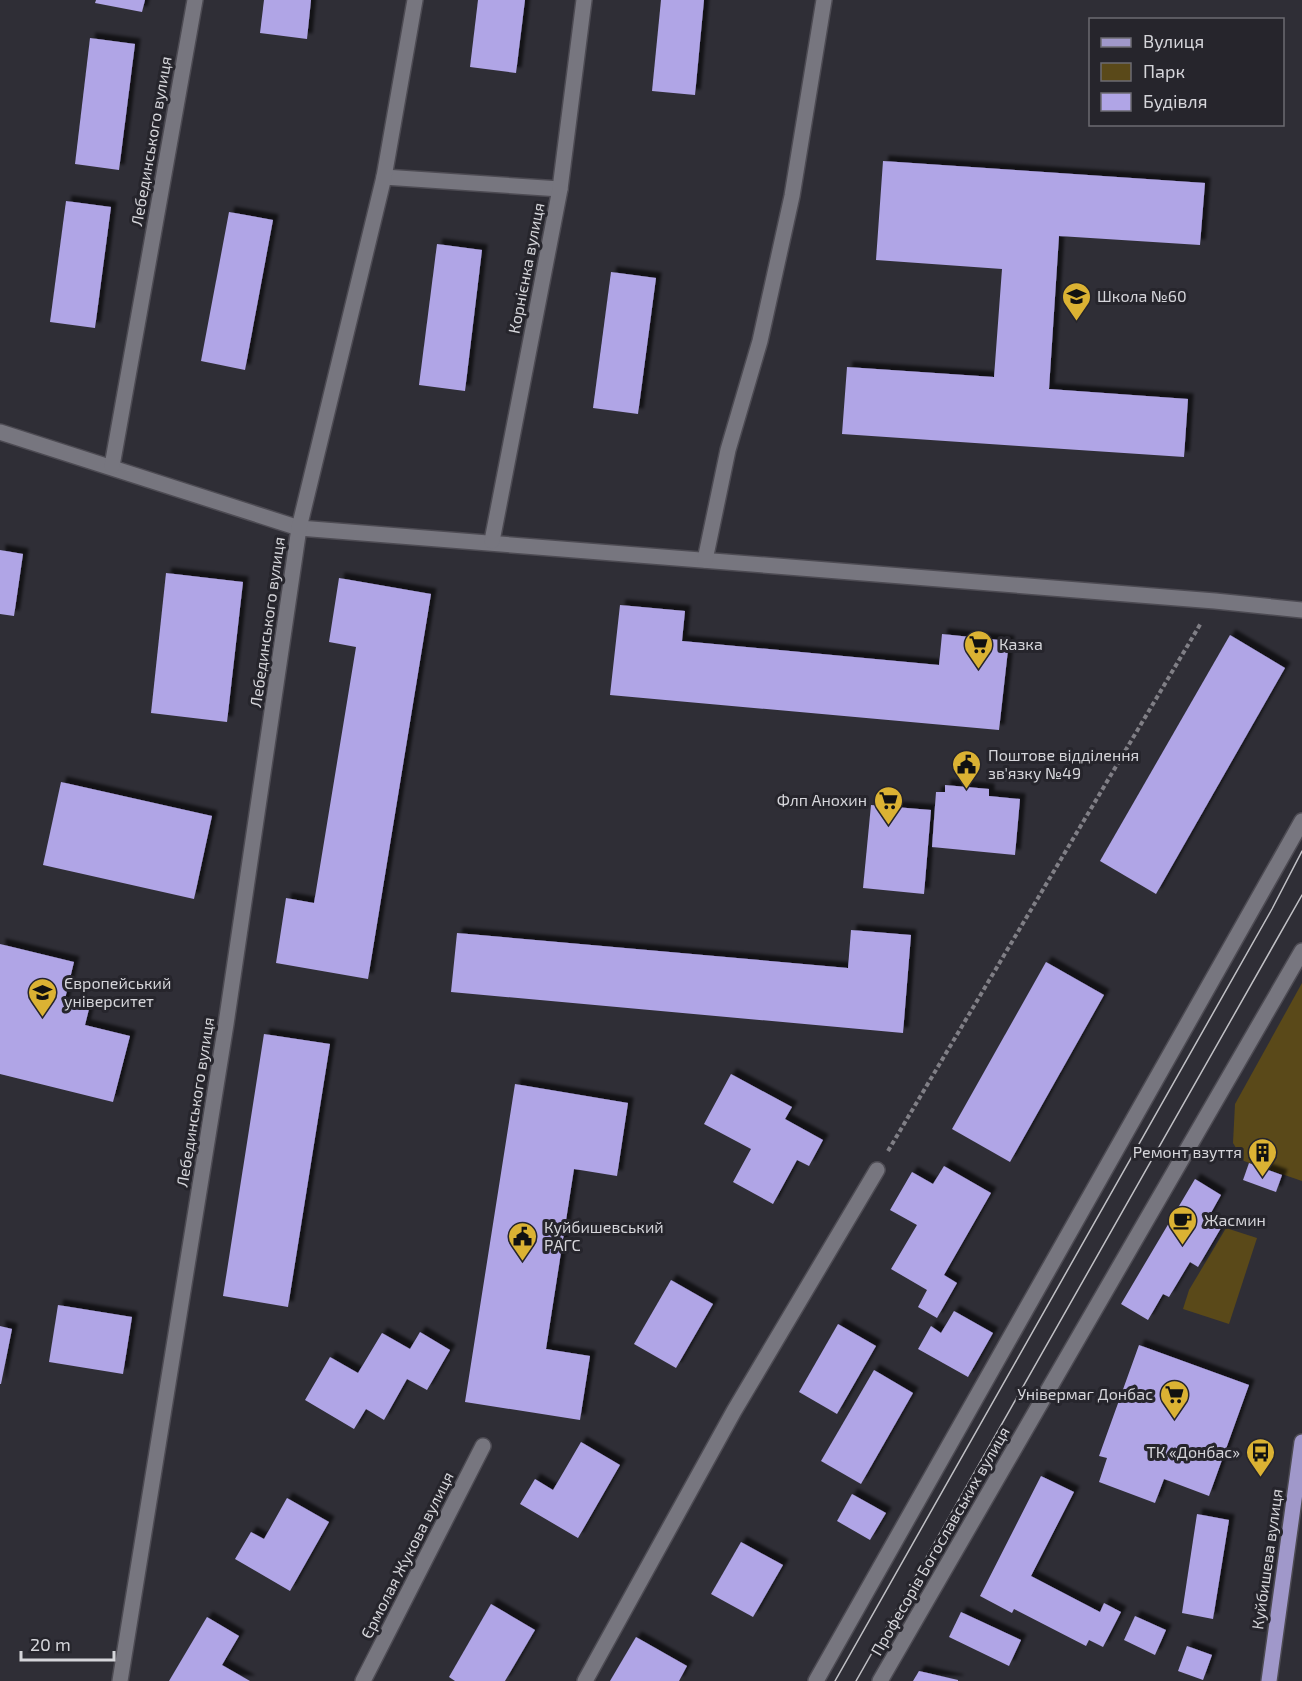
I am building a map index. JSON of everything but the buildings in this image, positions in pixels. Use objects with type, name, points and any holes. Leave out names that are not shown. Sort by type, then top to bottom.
[{"type":"main road","name":"Куйбишева вулиця","points":[[1269,1681],[1302,1443]]},
{"type":"street","name":"Лебединського вулиця","points":[[112,466],[195,0]]},
{"type":"street","points":[[298,528],[384,177],[415,0]]},
{"type":"street","name":"Корнієнка вулиця","points":[[492,541],[560,189],[584,0]]},
{"type":"street","points":[[705,560],[728,450],[760,341],[792,196],[824,0]]},
{"type":"street","points":[[384,177],[560,189]]},
{"type":"street","points":[[0,432],[112,466],[298,528],[492,541],[1302,610]]},
{"type":"street","name":"Лебединського вулиця","points":[[120,1681],[224,1036],[298,528]]},
{"type":"street","points":[[816,1681],[1302,820]]},
{"type":"street","name":"Професорів Богославських вулиця","points":[[880,1681],[1302,951]]},
{"type":"street","points":[[585,1681],[734,1412],[877,1170]]},
{"type":"street","name":"Єрмолая Жукова вулиця","points":[[363,1681],[483,1446]]},
{"type":"path","points":[[877,1170],[1215,601]]},
{"type":"green space","points":[[1302,983],[1302,1181],[1244,1161],[1233,1143],[1235,1104]]},
{"type":"green space","points":[[1226,1228],[1257,1238],[1229,1324],[1183,1309],[1189,1290]]},
{"type":"tram line","points":[[835,1681],[1272,909],[1302,851]]},
{"type":"tram line","points":[[856,1681],[1302,895]]},
{"type":"place","name":"Школа №60","points":[[1076,322]]},
{"type":"place","name":"Казка","points":[[978,670]]},
{"type":"place","name":"Поштове відділення зв'язку №49","points":[[967,790]]},
{"type":"place","name":"Флп Анохин","points":[[888,826]]},
{"type":"place","name":"Європейський університет","points":[[43,1018]]},
{"type":"place","name":"Ремонт взуття","points":[[1263,1178]]},
{"type":"place","name":"Жасмин","points":[[1183,1246]]},
{"type":"place","name":"Куйбишевський РАГС","points":[[523,1262]]},
{"type":"place","name":"Універмаг Донбас","points":[[1174,1420]]},
{"type":"place","name":"ТК «Донбас»","points":[[1261,1478]]}]
